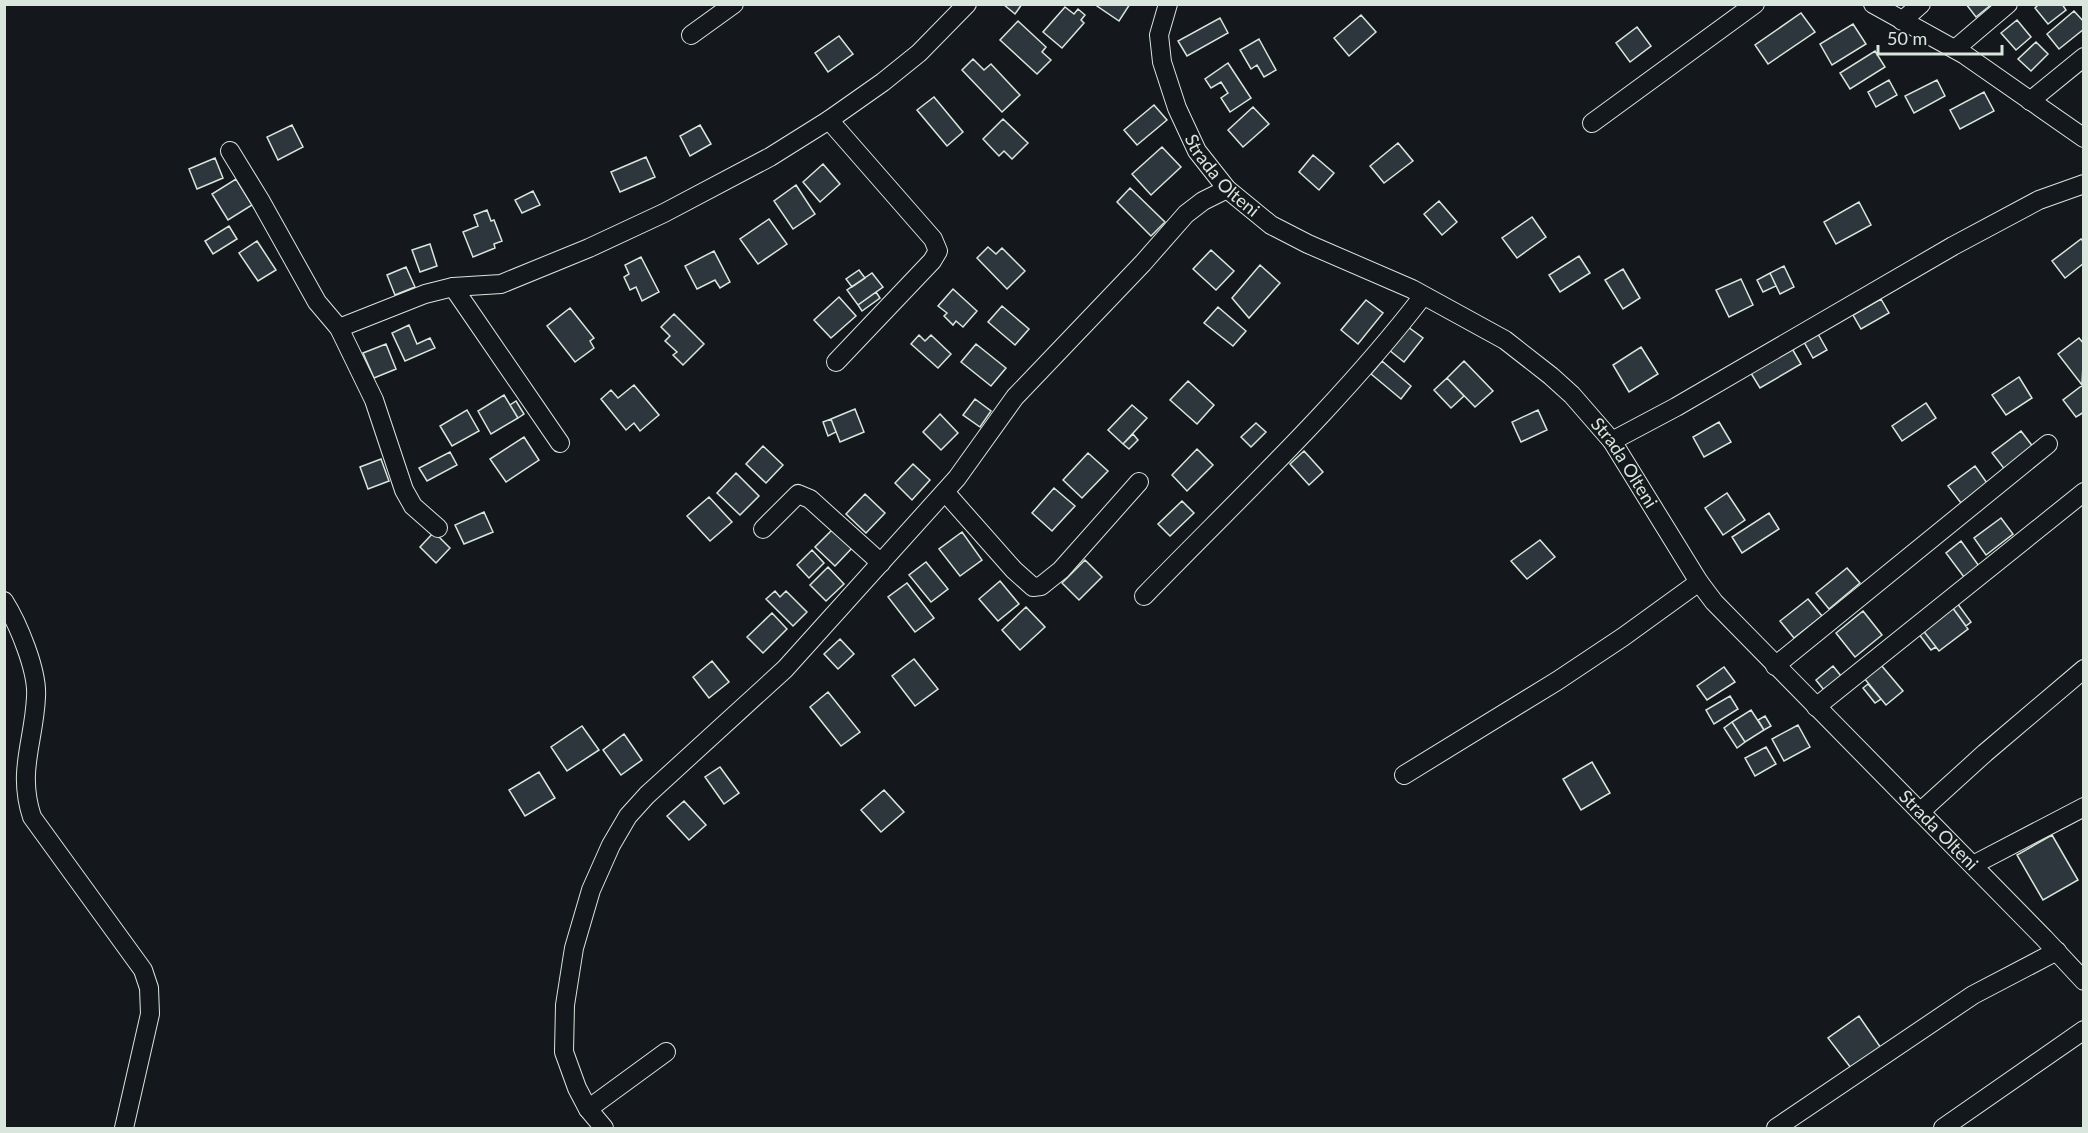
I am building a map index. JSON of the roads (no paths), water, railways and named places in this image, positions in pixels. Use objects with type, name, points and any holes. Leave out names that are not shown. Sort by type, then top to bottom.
[{"type":"street","points":[[691,34],[734,4]]},
{"type":"street","points":[[339,328],[425,294],[453,287],[501,284],[589,248],[664,213],[770,157],[829,120],[884,82],[919,53],[967,4]]},
{"type":"street","name":"Strada Olteni","points":[[1168,4],[1159,35],[1162,62],[1177,108],[1197,151],[1227,189],[1271,225],[1423,296],[1505,340],[1572,395],[1612,441],[1699,582],[1714,602],[2084,981]]},
{"type":"street","points":[[1592,123],[1755,4]]},
{"type":"street","points":[[1873,4],[1954,49],[2084,138]]},
{"type":"street","points":[[1902,21],[1921,4]]},
{"type":"street","points":[[1954,49],[2008,4]]},
{"type":"street","points":[[2030,101],[2084,57]]},
{"type":"street","points":[[829,120],[933,239],[938,250],[933,261],[836,362]]},
{"type":"street","points":[[230,152],[260,200],[317,302],[339,328],[374,400],[404,490],[413,506],[438,528]]},
{"type":"street","points":[[1612,441],[1676,407],[1963,241],[2039,200],[2084,184]]},
{"type":"street","points":[[604,1128],[588,1109],[577,1088],[564,1052],[565,1005],[574,948],[591,890],[610,845],[628,816],[647,795],[785,669],[957,478],[1015,396],[1143,263],[1186,214],[1203,201],[1227,189]]},
{"type":"street","points":[[453,287],[560,443]]},
{"type":"street","points":[[1144,596],[1354,380],[1423,296]]},
{"type":"street","points":[[1775,666],[2048,444]]},
{"type":"street","points":[[945,492],[1014,570],[1033,587],[1041,586],[1061,570],[1139,482]]},
{"type":"street","points":[[1816,707],[2084,492]]},
{"type":"street","points":[[764,529],[798,494],[801,494],[810,499],[881,563]]},
{"type":"street","points":[[1404,775],[1557,681],[1699,582]]},
{"type":"street","points":[[4,600],[28,651],[36,695],[24,779],[26,799],[32,817],[143,970],[149,988],[150,1014],[124,1128]]},
{"type":"street","points":[[1920,812],[2046,699],[2084,669]]},
{"type":"street","points":[[1973,865],[2084,807]]},
{"type":"street","points":[[1776,1128],[1973,995],[2057,951]]},
{"type":"street","points":[[1943,1128],[2084,1030]]},
{"type":"street","points":[[588,1109],[666,1052]]}]
